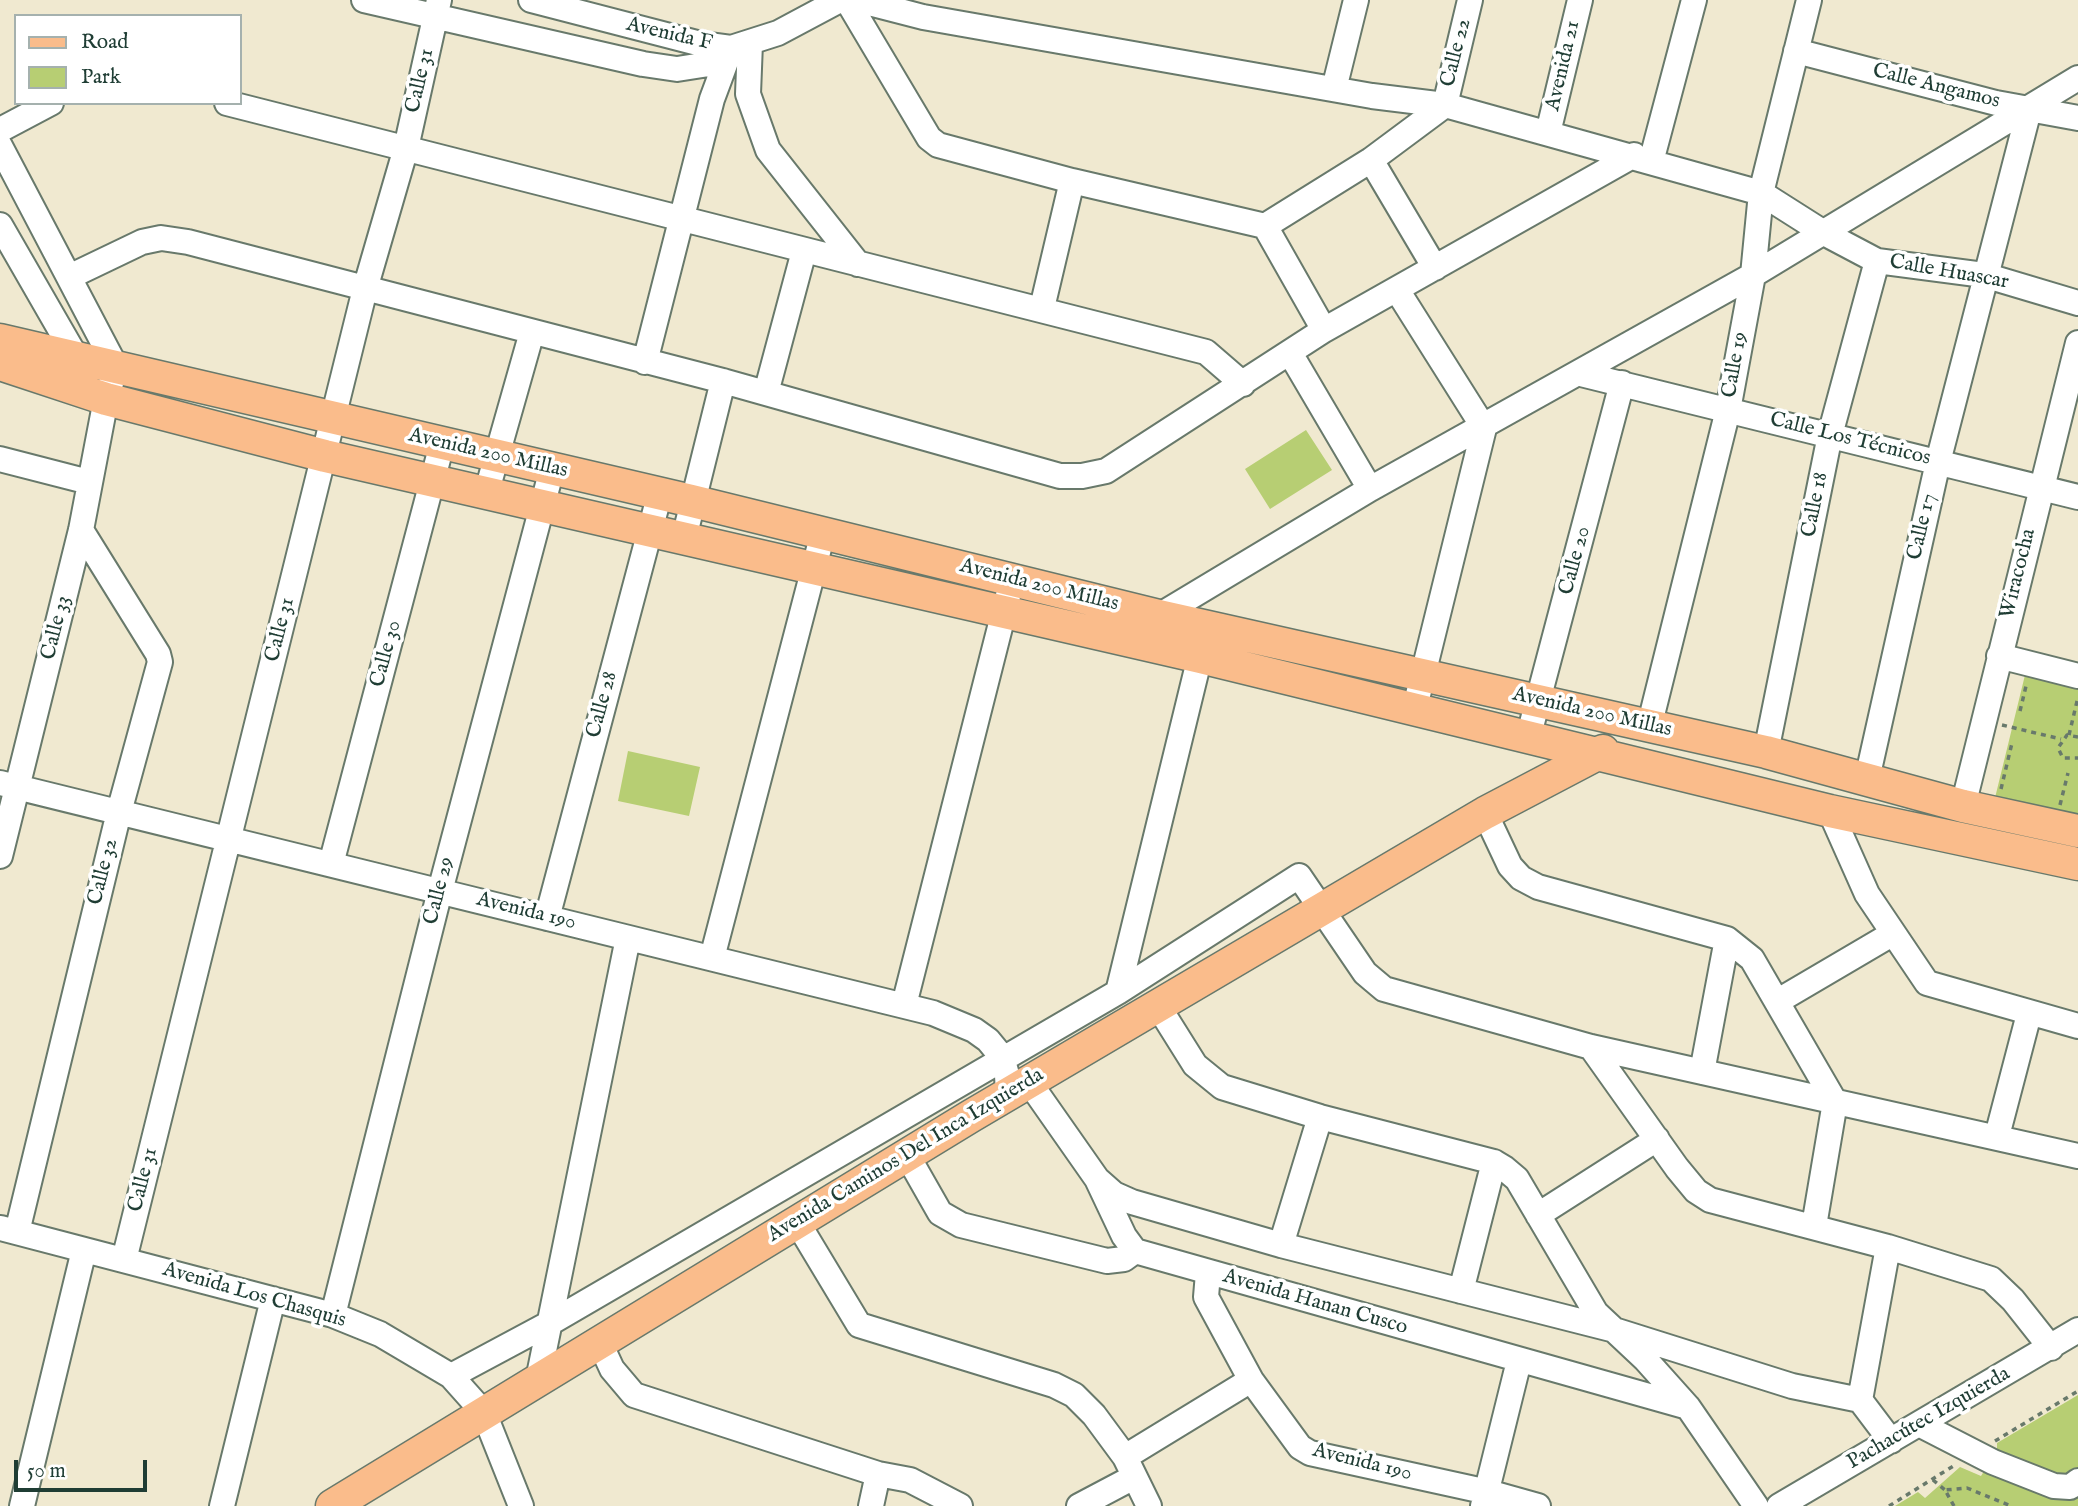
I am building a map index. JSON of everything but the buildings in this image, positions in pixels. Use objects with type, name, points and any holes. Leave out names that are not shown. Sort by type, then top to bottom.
[{"type":"main road","name":"Avenida 200 Millas","points":[[0,341],[692,501],[1159,616],[1766,752],[1963,806],[2068,823]]},
{"type":"main road","name":"Avenida 200 Millas","points":[[0,364],[106,399],[325,456],[1200,657],[1830,811],[2078,864]]},
{"type":"main road","name":"Avenida Caminos Del Inca Izquierda","points":[[331,1506],[1018,1088],[1485,813],[1649,727]]},
{"type":"street","points":[[364,0],[438,9],[643,64],[677,69],[709,64],[812,6],[840,0]]},
{"type":"street","name":"Avenida F","points":[[531,0],[701,44],[741,46]]},
{"type":"street","points":[[847,0],[929,138],[948,149],[1265,226],[1371,160],[1445,105]]},
{"type":"street","name":"Calle Huascar","points":[[857,0],[923,17],[1334,89],[1445,105],[1761,192],[1824,233],[1877,261],[1984,275],[2078,303]]},
{"type":"street","points":[[1334,89],[1356,0]]},
{"type":"street","name":"Calle 22","points":[[1445,105],[1470,0]]},
{"type":"street","name":"Avenida 21","points":[[1548,132],[1580,0]]},
{"type":"street","points":[[69,276],[142,242],[161,238],[188,242],[723,381],[1060,476],[1082,476],[1106,471],[1324,330],[1643,158],[1694,0]]},
{"type":"street","name":"Calle 19","points":[[1649,727],[1728,410],[1753,275],[1761,192],[1809,0]]},
{"type":"street","name":"Calle 31","points":[[124,1260],[365,289],[406,148],[438,9]]},
{"type":"street","points":[[645,362],[712,99],[741,46]]},
{"type":"street","points":[[741,46],[748,94],[768,150],[858,264]]},
{"type":"street","name":"Calle Angamos","points":[[1796,51],[2029,110],[2078,118]]},
{"type":"street","points":[[1121,639],[1370,489],[1581,374],[1753,275],[2078,78]]},
{"type":"street","points":[[0,130],[47,105]]},
{"type":"street","points":[[235,105],[804,251],[1042,308],[1206,352],[1243,384]]},
{"type":"street","name":"Calle 17","points":[[1867,779],[1938,462],[1984,275],[2029,110]]},
{"type":"street","points":[[0,146],[116,367]]},
{"type":"street","points":[[1371,160],[1435,268]]},
{"type":"street","points":[[1042,308],[1072,181]]},
{"type":"street","points":[[0,225],[76,357]]},
{"type":"street","points":[[1265,226],[1324,330]]},
{"type":"street","points":[[766,393],[804,251]]},
{"type":"street","name":"Calle 18","points":[[1766,752],[1829,435],[1877,261]]},
{"type":"street","points":[[1397,290],[1484,428],[1414,711]]},
{"type":"street","points":[[486,494],[532,332]]},
{"type":"street","name":"Wiracocha","points":[[1963,806],[2078,343]]},
{"type":"street","points":[[1290,353],[1370,489]]},
{"type":"street","name":"Calle 33","points":[[0,856],[9,785],[81,530],[106,399],[116,367]]},
{"type":"street","name":"Calle Los Técnicos","points":[[1581,374],[2078,497]]},
{"type":"street","points":[[684,538],[723,381]]},
{"type":"street","name":"Calle 20","points":[[1528,738],[1622,383]]},
{"type":"street","name":"Calle 30","points":[[331,864],[442,444]]},
{"type":"street","points":[[0,459],[89,482]]},
{"type":"street","name":"Calle 29","points":[[333,1315],[440,891],[552,469]]},
{"type":"street","name":"Calle 28","points":[[547,918],[660,494]]},
{"type":"street","name":"Calle 32","points":[[8,1230],[160,662],[158,654],[81,530]]},
{"type":"street","points":[[712,958],[822,533]]},
{"type":"street","points":[[904,1006],[1013,580]]},
{"type":"street","points":[[1118,992],[1208,626]]},
{"type":"street","points":[[1999,656],[2078,676]]},
{"type":"street","name":"Avenida 190","points":[[9,785],[904,1006],[974,1030],[988,1040],[1002,1058]]},
{"type":"street","points":[[1830,811],[1867,894],[1927,983],[2078,1026]]},
{"type":"street","points":[[1485,813],[1510,866],[1521,878],[1538,887],[1727,939],[1740,946],[1752,959],[1835,1102],[1814,1226]]},
{"type":"street","name":"Avenida Caminos Del Inca Izquierda","points":[[451,1376],[550,1323],[1118,992],[1299,876],[1321,910]]},
{"type":"street","points":[[1321,910],[1364,973],[1384,989],[1591,1047],[2078,1156]]},
{"type":"street","points":[[1778,1001],[1892,934]]},
{"type":"street","points":[[538,1380],[628,938]]},
{"type":"street","points":[[1702,1072],[1727,939]]},
{"type":"street","points":[[1158,1006],[1195,1065],[1222,1087],[1320,1117],[1494,1162],[1517,1180],[1596,1314],[1645,1359],[1688,1407],[1756,1506]]},
{"type":"street","points":[[1997,1136],[2029,1014]]},
{"type":"street","points":[[1591,1047],[1686,1179],[1710,1200],[1814,1226],[1991,1279],[2013,1300],[2051,1348]]},
{"type":"street","points":[[1002,1058],[1007,1074],[1097,1179],[1114,1194],[1132,1202],[1282,1245],[1611,1329],[1792,1386],[1860,1401],[1891,1441]]},
{"type":"street","points":[[1282,1245],[1320,1117]]},
{"type":"street","points":[[1538,1215],[1657,1139]]},
{"type":"street","points":[[907,1155],[940,1213],[961,1225],[1107,1261],[1124,1259],[1135,1251],[1124,1236],[1097,1179]]},
{"type":"street","points":[[1461,1291],[1494,1162]]},
{"type":"street","points":[[796,1222],[859,1325],[1054,1385],[1074,1395],[1094,1415],[1128,1467],[1149,1506]]},
{"type":"street","name":"Avenida Los Chasquis","points":[[8,1230],[333,1315],[380,1334],[451,1376],[484,1413]]},
{"type":"street","points":[[1860,1401],[1888,1247]]},
{"type":"street","points":[[22,1506],[84,1250]]},
{"type":"street","name":"Avenida Hanan Cusco","points":[[1135,1251],[1688,1407]]},
{"type":"street","name":"Avenida 190","points":[[1208,1273],[1206,1297],[1251,1380],[1291,1438],[1310,1452],[1486,1499],[1538,1506]]},
{"type":"street","points":[[222,1506],[273,1299]]},
{"type":"street","name":"Pachacútec Izquierda","points":[[1779,1506],[2078,1330]]},
{"type":"street","points":[[600,1343],[611,1369],[634,1395],[878,1474],[910,1480],[960,1506]]},
{"type":"street","points":[[1486,1499],[1519,1360]]},
{"type":"street","points":[[1079,1506],[1128,1467],[1251,1380]]},
{"type":"street","points":[[484,1413],[521,1506]]},
{"type":"street","points":[[1919,1424],[1993,1462],[2054,1486],[2070,1487],[2078,1481]]},
{"type":"street","points":[[871,1506],[878,1474]]},
{"type":"path","points":[[2069,735],[2078,697]]},
{"type":"path","points":[[1984,721],[2061,739],[2069,735],[2078,737]]},
{"type":"path","points":[[2061,739],[2058,748],[2063,758],[2078,758]]},
{"type":"path","points":[[2068,773],[2068,823]]},
{"type":"path","points":[[1933,1479],[1945,1490],[1954,1506]]},
{"type":"path","points":[[1945,1490],[1967,1488],[2011,1506]]},
{"type":"green space","points":[[1306,430],[1332,470],[1270,509],[1245,469]]},
{"type":"green space","points":[[2025,675],[2078,687],[2078,815],[1994,802]]},
{"type":"green space","points":[[628,751],[700,767],[689,816],[618,801]]},
{"type":"green space","points":[[2078,1395],[2078,1506],[1895,1506],[1918,1492],[1925,1498],[1960,1467],[1981,1476],[1997,1451],[1997,1443]]}]
